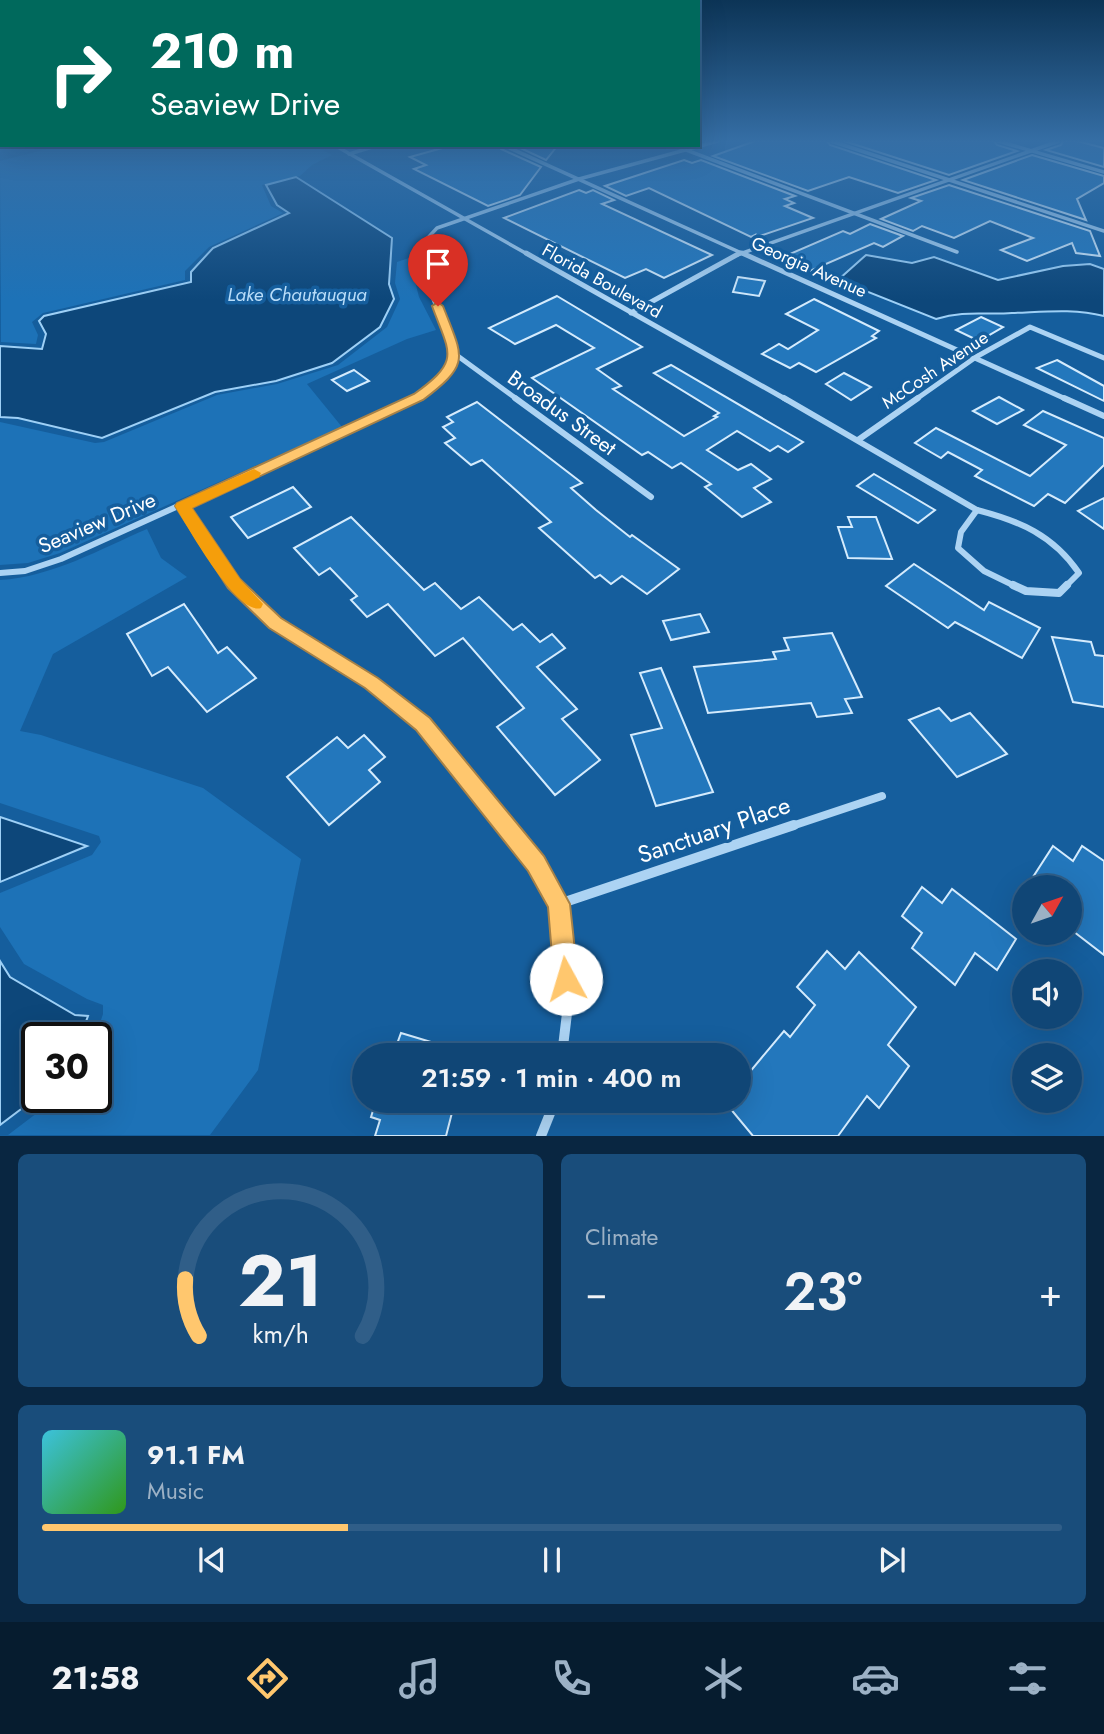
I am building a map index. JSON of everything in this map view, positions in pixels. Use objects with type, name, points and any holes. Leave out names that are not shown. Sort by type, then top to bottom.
[{"type":"street","name":"Florida Boulevard","points":[[419,194],[858,440],[977,510],[1021,522],[1052,540],[1068,554],[1079,573],[1059,593],[1026,591],[984,571],[958,548],[961,532],[977,510]]},
{"type":"street","points":[[455,354],[419,260],[421,246],[427,236],[438,228],[535,194]]},
{"type":"street","name":"Georgia Avenue","points":[[613,194],[1104,416]]},
{"type":"street","points":[[804,194],[957,252]]},
{"type":"street","points":[[631,313],[742,252],[909,194]]},
{"type":"street","points":[[992,194],[1104,231]]},
{"type":"street","name":"McCosh Avenue","points":[[858,440],[976,357],[1030,327],[1104,358]]},
{"type":"street","name":"Broadus Street","points":[[455,354],[650,497]]},
{"type":"street","name":"Seaview Drive","points":[[0,573],[25,571],[61,559],[419,397],[452,368],[455,354]]},
{"type":"street","points":[[183,506],[234,584],[275,623],[372,683],[423,724],[536,864],[559,904],[568,1004],[563,1043]]},
{"type":"street","name":"Sanctuary Place","points":[[559,904],[882,796]]},
{"type":"street","points":[[541,1136],[550,1113]]},
{"type":"shaded area","points":[[0,194],[266,194],[271,206],[283,213],[209,247],[185,271],[185,280],[43,313],[32,322],[38,335],[36,344],[1,342]]},
{"type":"shaded area","points":[[409,258],[419,297],[436,330],[407,339],[307,384],[342,427],[60,553],[28,563],[0,565],[0,422],[95,443],[104,442],[217,395],[277,384],[338,365],[387,327],[400,299],[395,283],[397,262]]},
{"type":"shaded area","points":[[147,529],[161,558],[187,577],[53,654],[20,731],[41,735],[203,788],[301,859],[258,1070],[210,1135],[8,1135],[37,1113],[112,1113],[112,1022],[100,1022],[103,1005],[24,964],[0,927],[0,893],[92,855],[101,842],[99,836],[0,803],[0,580],[38,574]]},
{"type":"water","name":"Lake Chautauqua","points":[[271,194],[323,194],[392,238],[389,284],[394,299],[380,327],[332,363],[276,381],[215,392],[102,438],[18,418],[0,417],[0,346],[42,349],[46,334],[39,321],[44,316],[191,282],[191,272],[213,248],[289,213],[277,205]]},
{"type":"water","points":[[866,255],[912,263],[934,257],[998,280],[1063,266],[1090,264],[1104,269],[1104,316],[1058,311],[965,314],[936,319],[838,280]]},
{"type":"water","points":[[0,817],[87,846],[0,882]]},
{"type":"water","points":[[0,961],[10,977],[75,1015],[88,1016],[86,1022],[21,1022],[21,1109],[0,1125]]},
{"type":"building","points":[[464,194],[521,194],[520,195],[488,206]]},
{"type":"building","points":[[568,194],[601,194],[614,200],[602,204],[712,255],[664,278],[646,269],[625,278],[504,218]]},
{"type":"building","points":[[662,194],[790,194],[795,196],[785,199],[794,203],[785,206],[813,218],[751,237]]},
{"type":"building","points":[[923,194],[977,194],[1090,231],[1100,256],[1076,253],[1072,243],[1027,261],[1001,250],[1033,238],[990,221],[954,238],[922,226],[913,231],[881,219],[921,201],[911,198]]},
{"type":"building","points":[[1006,194],[1085,194],[1077,199],[1086,220]]},
{"type":"building","points":[[870,224],[903,236],[883,247],[874,243],[810,271],[783,257],[843,231],[850,234]]},
{"type":"building","points":[[738,277],[765,281],[759,296],[733,292]]},
{"type":"building","points":[[557,296],[642,347],[597,369],[621,386],[613,389],[684,436],[717,417],[714,416],[719,413],[654,373],[671,365],[803,442],[788,452],[778,446],[770,451],[737,431],[707,450],[738,470],[751,464],[771,479],[754,488],[771,502],[742,517],[705,487],[711,484],[681,463],[672,468],[648,452],[642,455],[532,378],[594,348],[556,325],[515,344],[489,328]]},
{"type":"building","points":[[814,299],[879,331],[872,336],[876,338],[816,372],[799,363],[790,368],[762,354],[779,344],[788,349],[818,330],[786,314]]},
{"type":"building","points":[[981,317],[1003,327],[979,341],[956,330]]},
{"type":"building","points":[[1057,360],[1104,386],[1104,401],[1037,368]]},
{"type":"building","points":[[354,370],[369,381],[347,391],[332,380]]},
{"type":"building","points":[[844,373],[871,387],[851,400],[826,384]]},
{"type":"building","points":[[999,397],[1023,410],[997,424],[973,411]]},
{"type":"building","points":[[477,402],[582,483],[571,488],[596,510],[630,537],[632,535],[679,569],[647,594],[622,576],[611,584],[600,575],[595,578],[539,528],[551,522],[519,493],[482,460],[471,465],[445,443],[455,438],[443,427],[453,422],[447,417]]},
{"type":"building","points":[[1043,411],[1104,438],[1104,465],[1065,503],[1048,494],[1034,506],[975,476],[982,470],[948,452],[941,458],[915,443],[936,428],[1030,476],[1066,445],[1024,425]]},
{"type":"building","points":[[874,474],[935,510],[918,523],[857,486]]},
{"type":"building","points":[[293,487],[311,507],[248,538],[231,517]]},
{"type":"building","points":[[1104,498],[1104,529],[1078,511]]},
{"type":"building","points":[[351,517],[424,590],[435,583],[461,609],[479,597],[513,630],[522,624],[540,642],[552,634],[565,648],[537,667],[577,709],[562,719],[600,760],[555,795],[497,727],[524,708],[463,638],[435,656],[388,604],[367,617],[351,600],[357,596],[330,568],[319,575],[294,548]]},
{"type":"building","points":[[848,517],[876,517],[892,559],[848,558],[838,527],[852,527]]},
{"type":"building","points":[[914,564],[984,610],[989,602],[1040,628],[1022,658],[955,622],[948,628],[886,586]]},
{"type":"building","points":[[184,604],[218,653],[227,647],[256,678],[207,712],[168,667],[152,676],[127,634]]},
{"type":"building","points":[[700,614],[709,632],[671,640],[663,621]]},
{"type":"building","points":[[832,633],[862,697],[845,699],[852,713],[817,717],[811,703],[708,713],[694,667],[776,659],[773,652],[789,650],[784,638]]},
{"type":"building","points":[[1052,637],[1091,642],[1095,655],[1104,656],[1104,707],[1073,702]]},
{"type":"building","points":[[661,668],[713,792],[656,806],[631,735],[662,728],[640,673]]},
{"type":"building","points":[[939,708],[951,721],[970,713],[1007,754],[957,777],[909,720]]},
{"type":"building","points":[[364,735],[385,757],[369,770],[380,782],[329,825],[287,777],[337,737],[348,748]]},
{"type":"building","points":[[1053,846],[1073,861],[1082,846],[1104,861],[1104,955],[1082,938],[1082,875],[1034,875]]},
{"type":"building","points":[[922,887],[942,903],[952,889],[1012,936],[1012,945],[997,970],[975,953],[955,985],[912,948],[922,933],[902,916]]},
{"type":"building","points":[[827,951],[845,969],[859,952],[916,1007],[888,1045],[909,1066],[879,1108],[867,1096],[838,1136],[753,1136],[734,1113],[751,1113],[751,1070],[784,1031],[790,1037],[815,1005],[797,987]]},
{"type":"building","points":[[401,1033],[434,1043],[397,1043]]},
{"type":"building","points":[[372,1113],[452,1113],[446,1136],[375,1136],[380,1120],[371,1117]]},
{"type":"slow traffic","points":[[254,473],[183,506],[234,584],[255,604]]},
{"type":"route","points":[[438,306],[455,354],[452,368],[440,381],[419,397],[183,506],[234,584],[275,623],[372,683],[423,724],[504,824],[536,864],[559,904],[566,979]]}]
